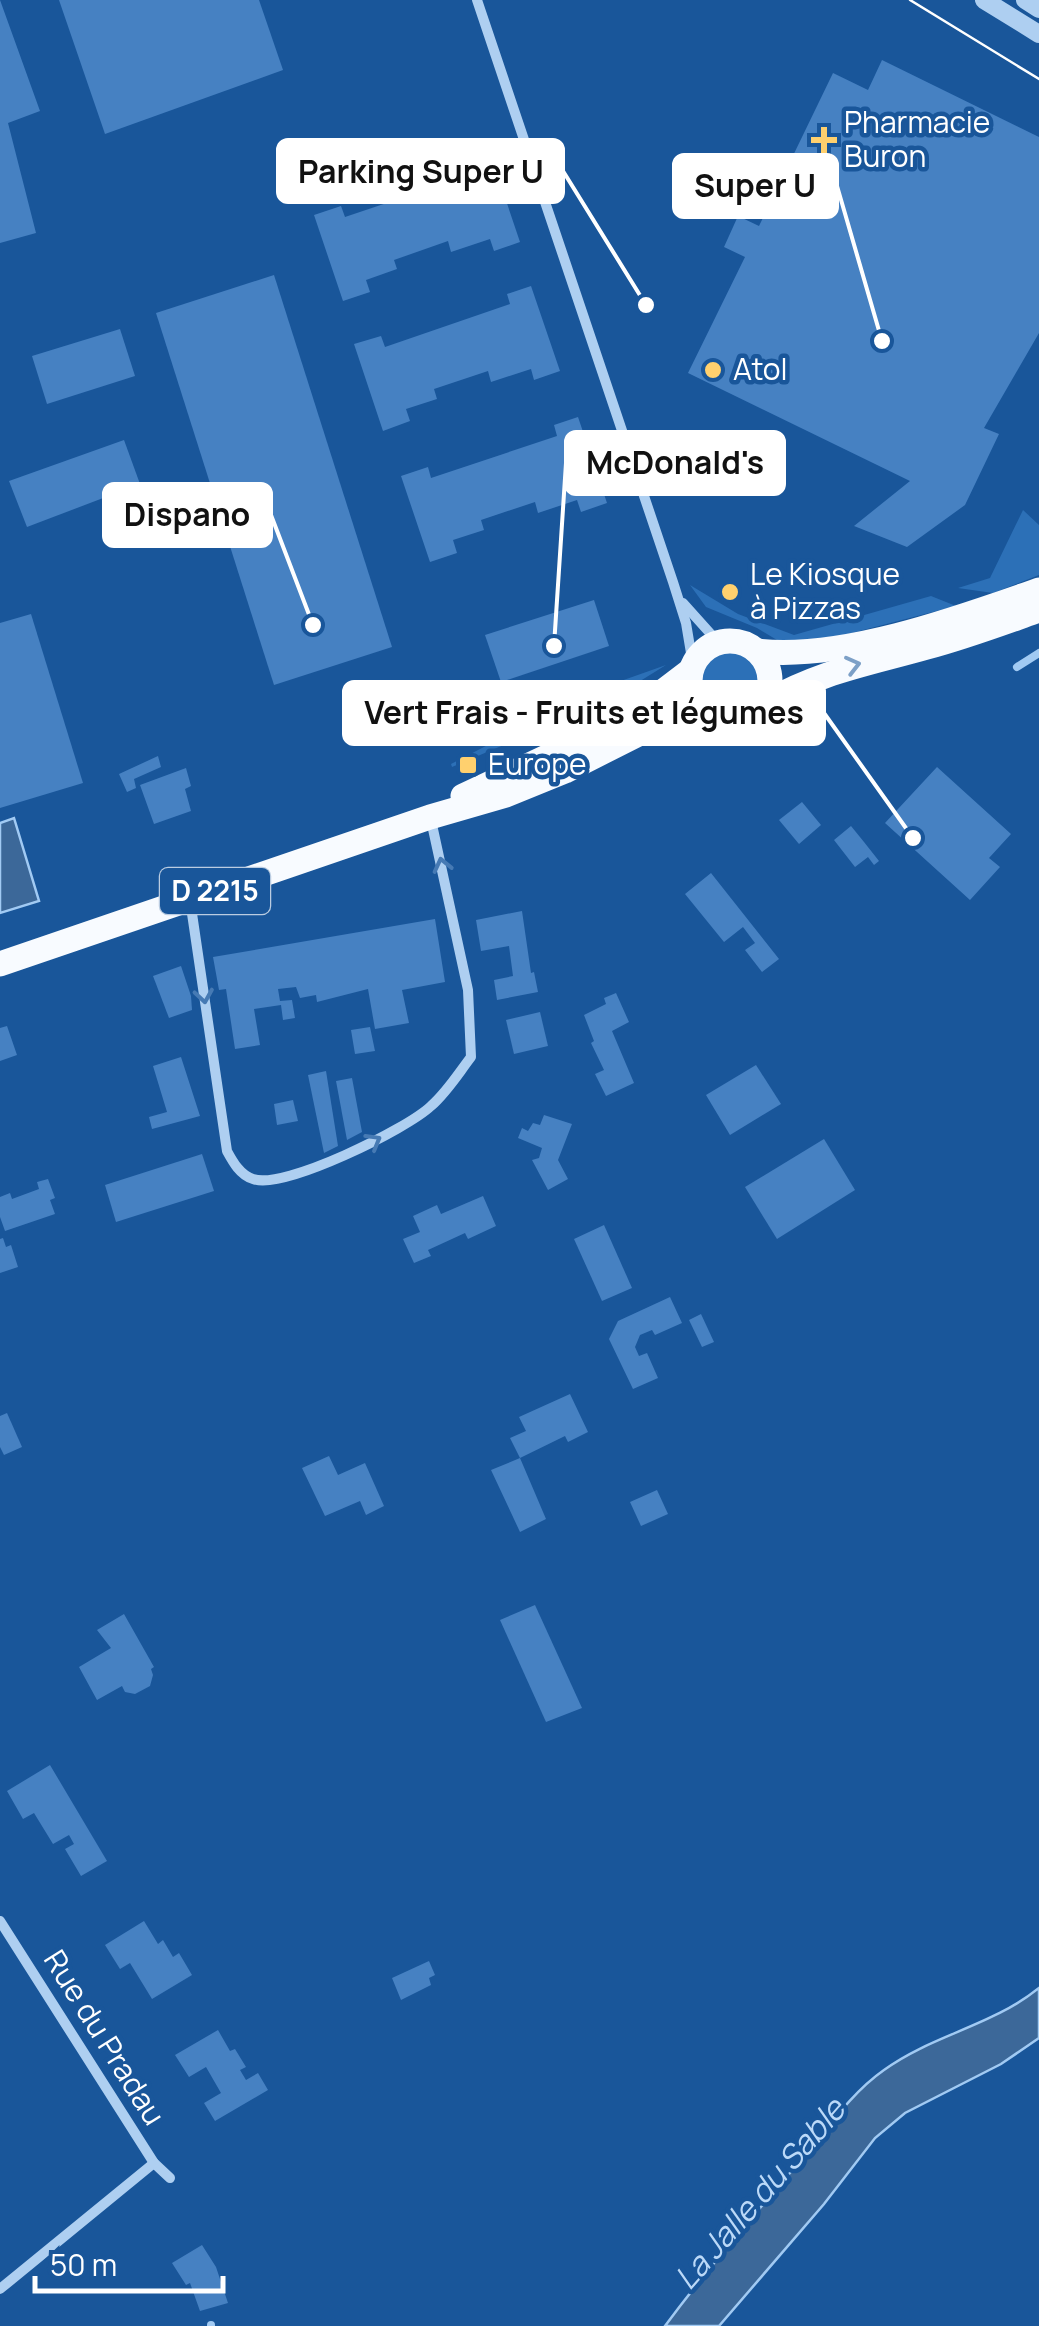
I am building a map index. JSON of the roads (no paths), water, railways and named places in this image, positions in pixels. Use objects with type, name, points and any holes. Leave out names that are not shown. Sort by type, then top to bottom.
[{"type":"main road","points":[[757,650],[790,654],[876,638],[1039,590]]},
{"type":"main road","points":[[764,704],[771,682],[765,659],[757,650],[745,643],[718,642],[699,655],[692,668],[692,696],[708,716],[734,722],[748,718],[764,704],[822,674],[929,647],[1039,610]]},
{"type":"main road","name":"D 2215","points":[[430,817],[459,798],[644,706],[692,668]]},
{"type":"main road","name":"D 2215","points":[[0,964],[430,817],[506,795],[656,725],[708,716]]},
{"type":"street","points":[[477,0],[676,589],[686,623],[692,668]]},
{"type":"street","points":[[984,0],[1039,34]]},
{"type":"street","points":[[1025,0],[1039,9]]},
{"type":"street","points":[[676,589],[686,607],[718,642]]},
{"type":"street","points":[[190,899],[227,1150],[236,1167],[254,1180],[278,1179],[348,1155],[428,1109],[471,1058],[468,990],[430,817]]},
{"type":"street","name":"Rue du Pradau","points":[[0,1921],[154,2163],[170,2178]]},
{"type":"street","points":[[0,2289],[154,2163]]},
{"type":"waterway","points":[[1017,667],[1039,653]]},
{"type":"tram line","points":[[910,0],[1039,79]]},
{"type":"place","name":"Pharmacie Buron","points":[[824,140]]},
{"type":"place","name":"Parking Super U","points":[[646,305]]},
{"type":"place","name":"Super U","points":[[882,341]]},
{"type":"place","name":"Atol","points":[[713,370]]},
{"type":"place","name":"Le Kiosque à Pizzas","points":[[730,592]]},
{"type":"place","name":"Dispano","points":[[313,625]]},
{"type":"place","name":"McDonald's","points":[[554,646]]},
{"type":"place","name":"Europe","points":[[468,765]]},
{"type":"place","name":"Vert Frais - Fruits et légumes","points":[[913,838]]},
{"type":"water label","name":"La Jalle du Sable","points":[[760,2194]]}]
